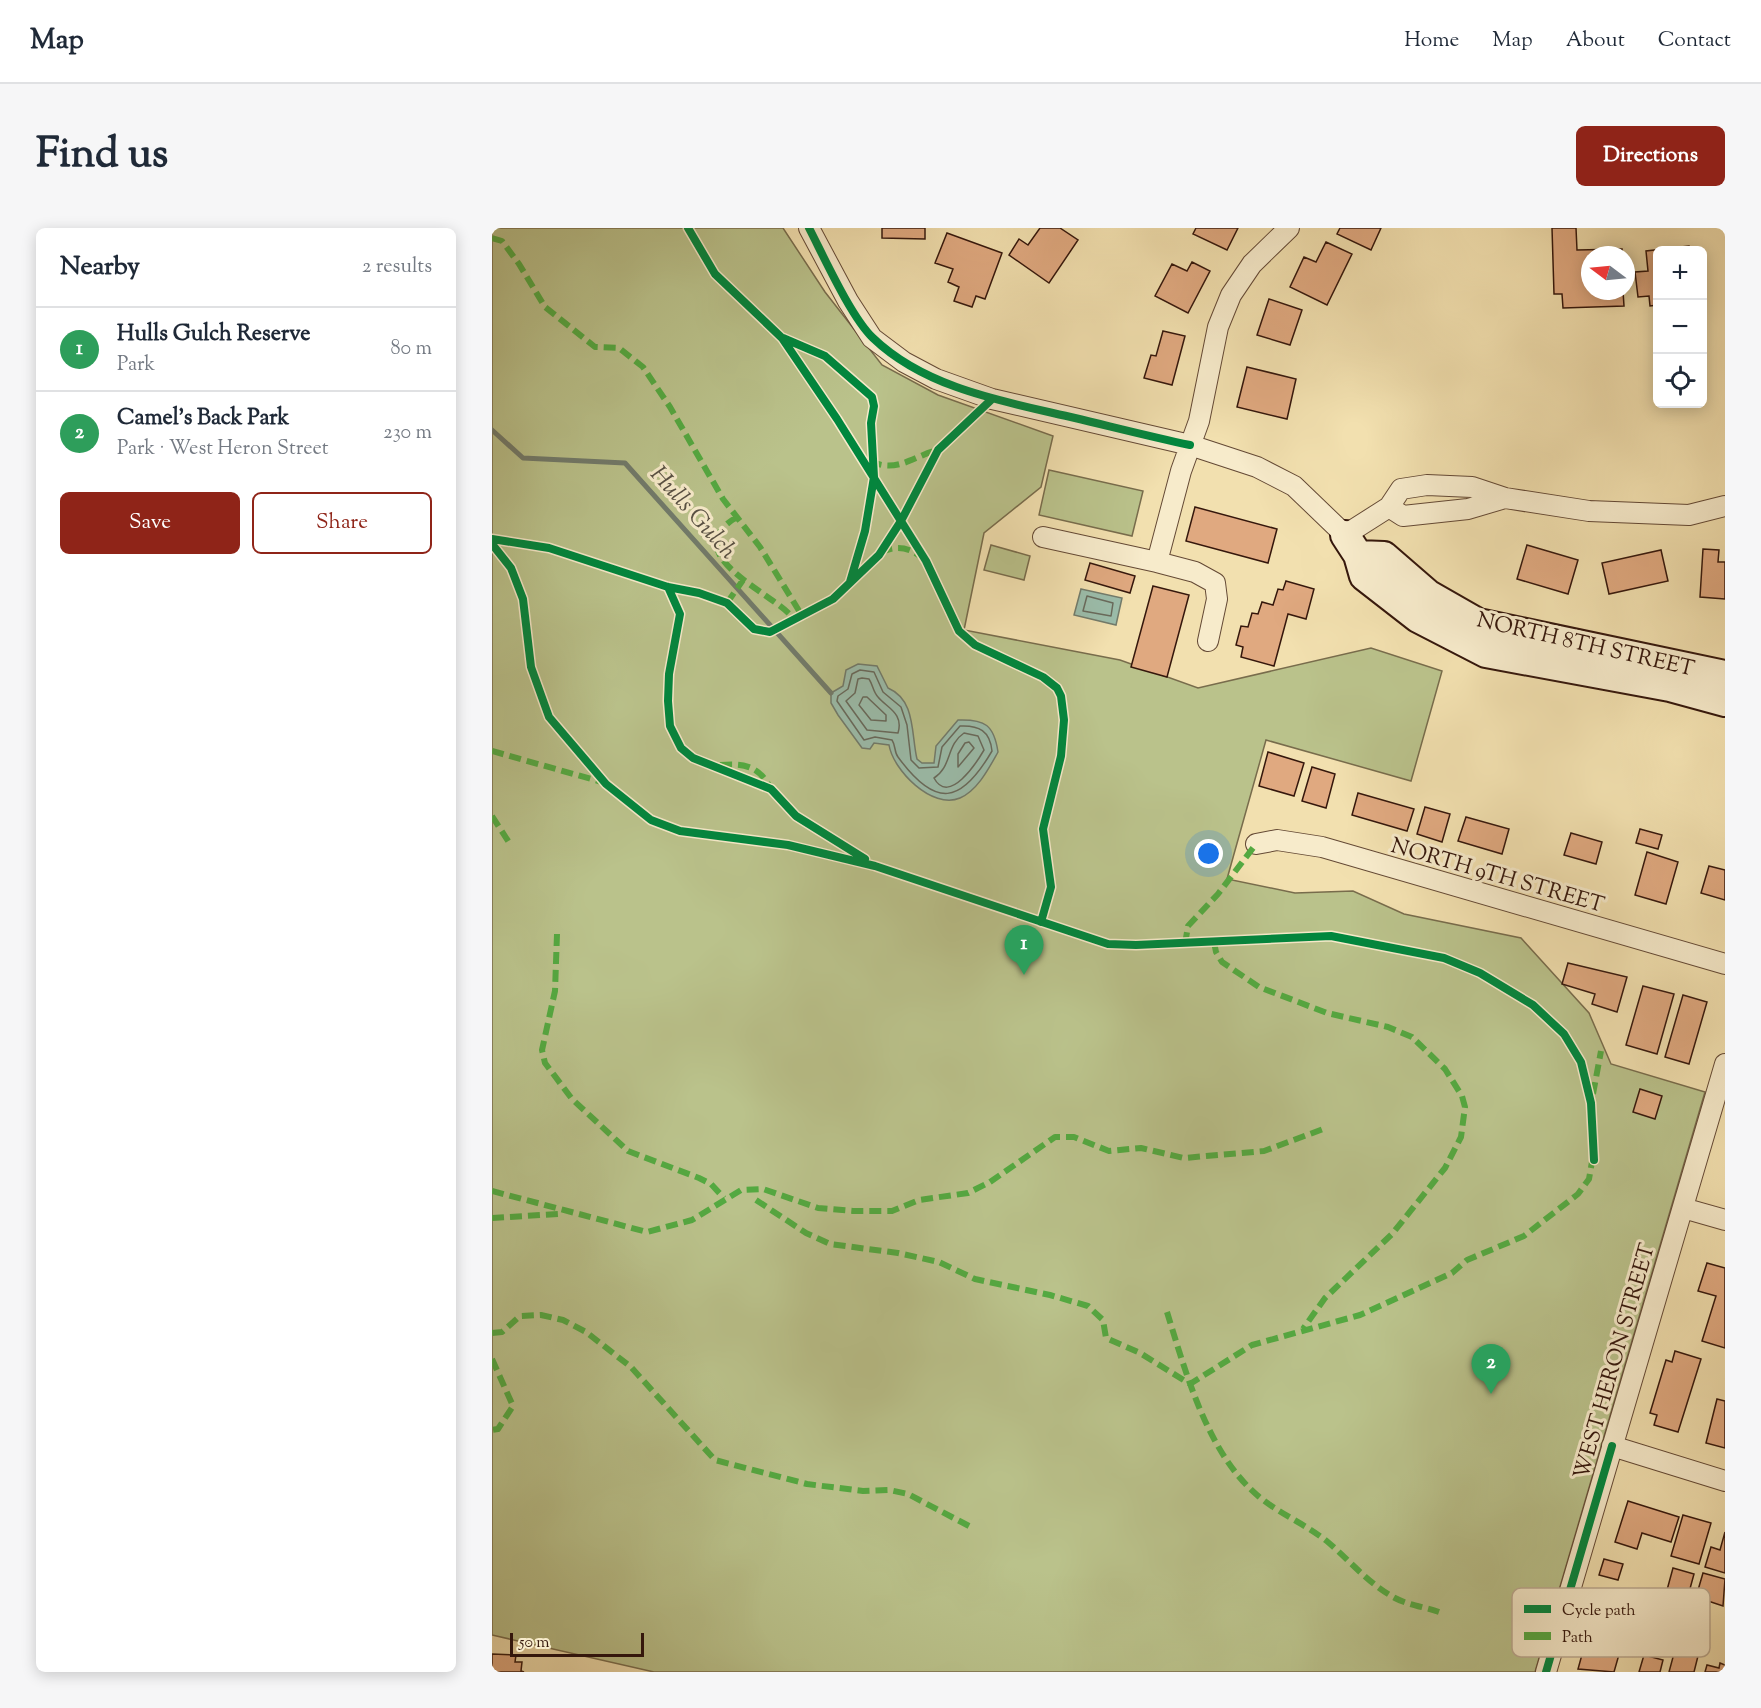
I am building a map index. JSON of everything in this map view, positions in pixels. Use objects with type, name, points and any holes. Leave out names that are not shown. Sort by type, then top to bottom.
[{"type":"street","name":"NORTH 8TH STREET","points":[[809,228],[848,301],[872,338],[904,362],[936,379],[992,399],[1190,445],[1257,467],[1294,486],[1352,545],[1364,576],[1418,618],[1486,653],[1670,687],[1725,702]]},
{"type":"street","points":[[1157,562],[1180,471],[1199,421],[1218,327],[1231,295],[1252,264],[1289,228]]},
{"type":"street","points":[[1352,545],[1389,507],[1401,489],[1427,485],[1472,487],[1505,498],[1589,511],[1689,515],[1725,506]]},
{"type":"street","points":[[1389,507],[1403,516],[1468,509],[1505,498]]},
{"type":"street","points":[[1043,537],[1157,562],[1203,575],[1215,583],[1217,599],[1208,641]]},
{"type":"street","name":"NORTH 8TH STREET","points":[[1352,545],[1384,556],[1429,595],[1478,623],[1725,675]]},
{"type":"street","name":"NORTH 9TH STREET","points":[[1256,844],[1277,840],[1322,847],[1725,964]]},
{"type":"street","name":"WEST HERON STREET","points":[[1571,1588],[1725,1064]]},
{"type":"street","points":[[1683,1208],[1725,1220]]},
{"type":"street","points":[[1612,1446],[1725,1481]]},
{"type":"street","name":"WEST HERON STREET","points":[[1546,1672],[1550,1657]]},
{"type":"green space","points":[[492,228],[783,228],[825,292],[882,365],[938,395],[1053,436],[1041,487],[984,533],[964,630],[1120,660],[1198,688],[1371,648],[1442,671],[1411,781],[1266,740],[1227,879],[1295,893],[1353,891],[1404,914],[1521,938],[1589,1013],[1611,1064],[1705,1092],[1560,1588],[1512,1588],[1512,1657],[1539,1657],[1535,1672],[654,1672],[492,1635]]},
{"type":"green space","points":[[1049,470],[1143,491],[1132,536],[1039,515]]},
{"type":"green space","points":[[991,545],[1030,556],[1024,580],[984,570]]},
{"type":"water","points":[[1081,589],[1122,598],[1116,625],[1074,615]]},
{"type":"water","points":[[858,664],[877,666],[888,688],[904,701],[911,719],[917,759],[922,763],[934,763],[936,746],[958,720],[975,721],[991,730],[998,752],[972,790],[960,798],[949,800],[938,798],[926,793],[906,776],[898,766],[889,745],[874,743],[870,749],[862,748],[831,703],[831,693],[843,686],[846,670]]},
{"type":"building","points":[[882,228],[925,228],[925,239],[882,238]]},
{"type":"building","points":[[1040,228],[1060,228],[1078,240],[1049,283],[1009,255],[1019,239],[1028,245]]},
{"type":"building","points":[[1196,228],[1238,228],[1227,250],[1193,234]]},
{"type":"building","points":[[1340,228],[1381,228],[1371,250],[1337,234]]},
{"type":"building","points":[[1552,228],[1576,228],[1577,250],[1581,250],[1581,300],[1624,300],[1624,306],[1563,308],[1562,294],[1554,294]]},
{"type":"building","points":[[947,233],[1002,253],[985,299],[976,296],[972,307],[954,301],[959,287],[948,282],[953,269],[935,263]]},
{"type":"building","points":[[1326,242],[1352,254],[1327,305],[1290,287],[1304,257],[1316,262]]},
{"type":"building","points":[[1653,250],[1653,306],[1650,306],[1649,296],[1638,297],[1635,272],[1648,271],[1646,251]]},
{"type":"building","points":[[1192,262],[1210,271],[1188,313],[1155,296],[1172,264],[1187,271]]},
{"type":"building","points":[[1269,299],[1302,310],[1290,345],[1257,335]]},
{"type":"building","points":[[1163,331],[1185,336],[1172,385],[1144,378],[1151,355],[1156,356]]},
{"type":"building","points":[[1247,367],[1296,379],[1287,419],[1237,407]]},
{"type":"building","points":[[1195,507],[1277,529],[1268,563],[1186,541]]},
{"type":"building","points":[[1527,545],[1578,560],[1568,594],[1517,579]]},
{"type":"building","points":[[1703,549],[1719,550],[1718,562],[1725,562],[1725,599],[1700,597]]},
{"type":"building","points":[[1661,550],[1668,581],[1609,594],[1602,563]]},
{"type":"building","points":[[1090,563],[1135,576],[1130,593],[1085,580]]},
{"type":"building","points":[[1286,581],[1314,589],[1306,619],[1288,614],[1274,666],[1241,657],[1243,647],[1236,645],[1241,626],[1248,627],[1252,613],[1258,614],[1262,602],[1273,605],[1278,589],[1283,590]]},
{"type":"building","points":[[1153,586],[1189,595],[1167,677],[1131,667]]},
{"type":"building","points":[[1268,752],[1304,763],[1294,796],[1259,786]]},
{"type":"building","points":[[1312,767],[1335,774],[1326,808],[1302,801]]},
{"type":"building","points":[[1358,793],[1414,809],[1407,831],[1352,815]]},
{"type":"building","points":[[1425,807],[1450,814],[1442,842],[1417,834]]},
{"type":"building","points":[[1466,817],[1509,829],[1502,854],[1458,841]]},
{"type":"building","points":[[1640,829],[1662,835],[1658,849],[1636,843]]},
{"type":"building","points":[[1571,833],[1602,842],[1596,864],[1564,855]]},
{"type":"building","points":[[1647,852],[1678,862],[1666,904],[1635,895]]},
{"type":"building","points":[[1709,866],[1725,870],[1725,900],[1701,893]]},
{"type":"building","points":[[1568,963],[1627,977],[1617,1012],[1592,1004],[1595,994],[1562,984]]},
{"type":"building","points":[[1643,986],[1674,994],[1657,1054],[1626,1045]]},
{"type":"building","points":[[1683,995],[1707,1002],[1689,1064],[1665,1057]]},
{"type":"building","points":[[1640,1089],[1662,1096],[1655,1119],[1633,1112]]},
{"type":"building","points":[[1707,1263],[1725,1268],[1725,1348],[1702,1341],[1716,1296],[1698,1291]]},
{"type":"building","points":[[1675,1351],[1701,1359],[1678,1432],[1654,1425],[1657,1415],[1650,1413],[1666,1360],[1672,1362]]},
{"type":"building","points":[[1717,1399],[1725,1401],[1725,1448],[1706,1443]]},
{"type":"building","points":[[1628,1501],[1679,1517],[1671,1542],[1642,1533],[1637,1549],[1615,1542]]},
{"type":"building","points":[[1683,1515],[1711,1523],[1699,1564],[1671,1556]]},
{"type":"building","points":[[1725,1532],[1725,1573],[1705,1567],[1711,1547],[1720,1550]]},
{"type":"building","points":[[1604,1559],[1623,1564],[1618,1580],[1599,1575]]},
{"type":"building","points":[[1673,1568],[1694,1574],[1690,1588],[1668,1588]]},
{"type":"building","points":[[1703,1573],[1725,1579],[1723,1606],[1710,1602],[1710,1588],[1699,1588]]},
{"type":"building","points":[[492,1654],[516,1655],[515,1662],[522,1662],[521,1671],[524,1672],[492,1672]]},
{"type":"building","points":[[1581,1657],[1618,1657],[1614,1672],[1578,1669]]},
{"type":"building","points":[[1643,1657],[1663,1660],[1660,1672],[1639,1672]]},
{"type":"building","points":[[1673,1657],[1698,1657],[1694,1672],[1669,1672]]},
{"type":"building","points":[[1720,1663],[1725,1665],[1725,1672],[1705,1672],[1707,1665],[1719,1668]]},
{"type":"waterway","name":"Hulls Gulch","points":[[492,430],[523,458],[625,463],[831,693]]},
{"type":"marked path","points":[[492,238],[502,241],[545,307],[595,347],[619,348],[643,367],[670,407],[723,499],[760,547],[801,614]]},
{"type":"marked path","points":[[870,461],[880,465],[897,465],[938,450]]},
{"type":"marked path","points":[[737,517],[721,531],[716,545],[722,559],[734,572],[793,618]]},
{"type":"marked path","points":[[881,553],[901,548],[920,556]]},
{"type":"marked path","points":[[727,603],[743,580]]},
{"type":"marked path","points":[[492,751],[602,782]]},
{"type":"marked path","points":[[720,765],[750,768],[761,775],[771,789]]},
{"type":"marked path","points":[[492,816],[510,844]]},
{"type":"marked path","points":[[1185,944],[1188,926],[1218,894],[1256,844]]},
{"type":"marked path","points":[[557,934],[555,991],[542,1050],[545,1063],[572,1099],[628,1151],[699,1178],[711,1184],[724,1198]]},
{"type":"marked path","points":[[1214,942],[1216,952],[1222,962],[1259,987],[1327,1013],[1388,1027],[1412,1037],[1445,1069],[1462,1096],[1465,1107],[1461,1137],[1445,1168],[1392,1234],[1325,1298],[1303,1329]]},
{"type":"marked path","points":[[1593,1094],[1601,1051]]},
{"type":"marked path","points":[[492,1191],[647,1232],[692,1220],[741,1190],[763,1189],[818,1208],[892,1211],[919,1200],[968,1193],[990,1182],[1055,1137],[1074,1137],[1109,1151],[1141,1148],[1184,1158],[1264,1151],[1326,1128]]},
{"type":"marked path","points":[[756,1200],[806,1233],[830,1244],[898,1253],[939,1262],[975,1279],[1050,1295],[1088,1306],[1103,1320],[1106,1338],[1140,1353],[1190,1384],[1252,1345],[1360,1315],[1452,1273],[1467,1260],[1524,1236],[1578,1194],[1589,1179],[1593,1156]]},
{"type":"marked path","points":[[492,1218],[558,1214]]},
{"type":"marked path","points":[[1167,1312],[1200,1410],[1225,1457],[1240,1477],[1265,1502],[1329,1543],[1368,1579],[1386,1592],[1405,1602],[1439,1612]]},
{"type":"marked path","points":[[492,1333],[502,1332],[520,1316],[541,1315],[563,1320],[586,1332],[631,1367],[715,1460],[807,1484],[863,1491],[889,1490],[908,1494],[969,1526]]},
{"type":"marked path","points":[[492,1359],[513,1406],[498,1429],[492,1430]]},
{"type":"cycle path","points":[[688,228],[715,274],[782,338],[837,419],[926,561],[959,631],[975,645],[1043,677],[1057,688],[1061,696],[1064,720],[1061,756],[1043,829],[1051,887],[1041,922]]},
{"type":"cycle path","points":[[809,228],[838,286],[865,328],[873,338],[894,355],[917,370],[942,382],[995,399],[1190,445]]},
{"type":"cycle path","points":[[783,338],[825,356],[872,397],[874,477],[865,531],[850,582]]},
{"type":"cycle path","points":[[492,539],[549,548],[668,587],[699,593],[727,603],[754,629],[770,632],[833,599],[879,555],[901,521],[938,450],[992,399]]},
{"type":"cycle path","points":[[492,544],[511,568],[523,599],[531,667],[549,717],[606,784],[651,820],[680,831],[788,845],[875,866],[1108,944],[1136,945],[1331,936],[1444,958],[1480,973],[1533,1005],[1564,1034],[1581,1062],[1591,1103],[1594,1160]]},
{"type":"cycle path","points":[[668,587],[680,614],[669,674],[668,701],[670,726],[681,748],[693,758],[771,789],[796,816],[865,859]]},
{"type":"cycle path","points":[[1571,1588],[1612,1446]]},
{"type":"cycle path","points":[[1546,1672],[1550,1657]]},
{"type":"place","name":"Hulls Gulch Reserve","points":[[1024,975]]},
{"type":"place","name":"Camel's Back Park","points":[[1491,1394]]}]
